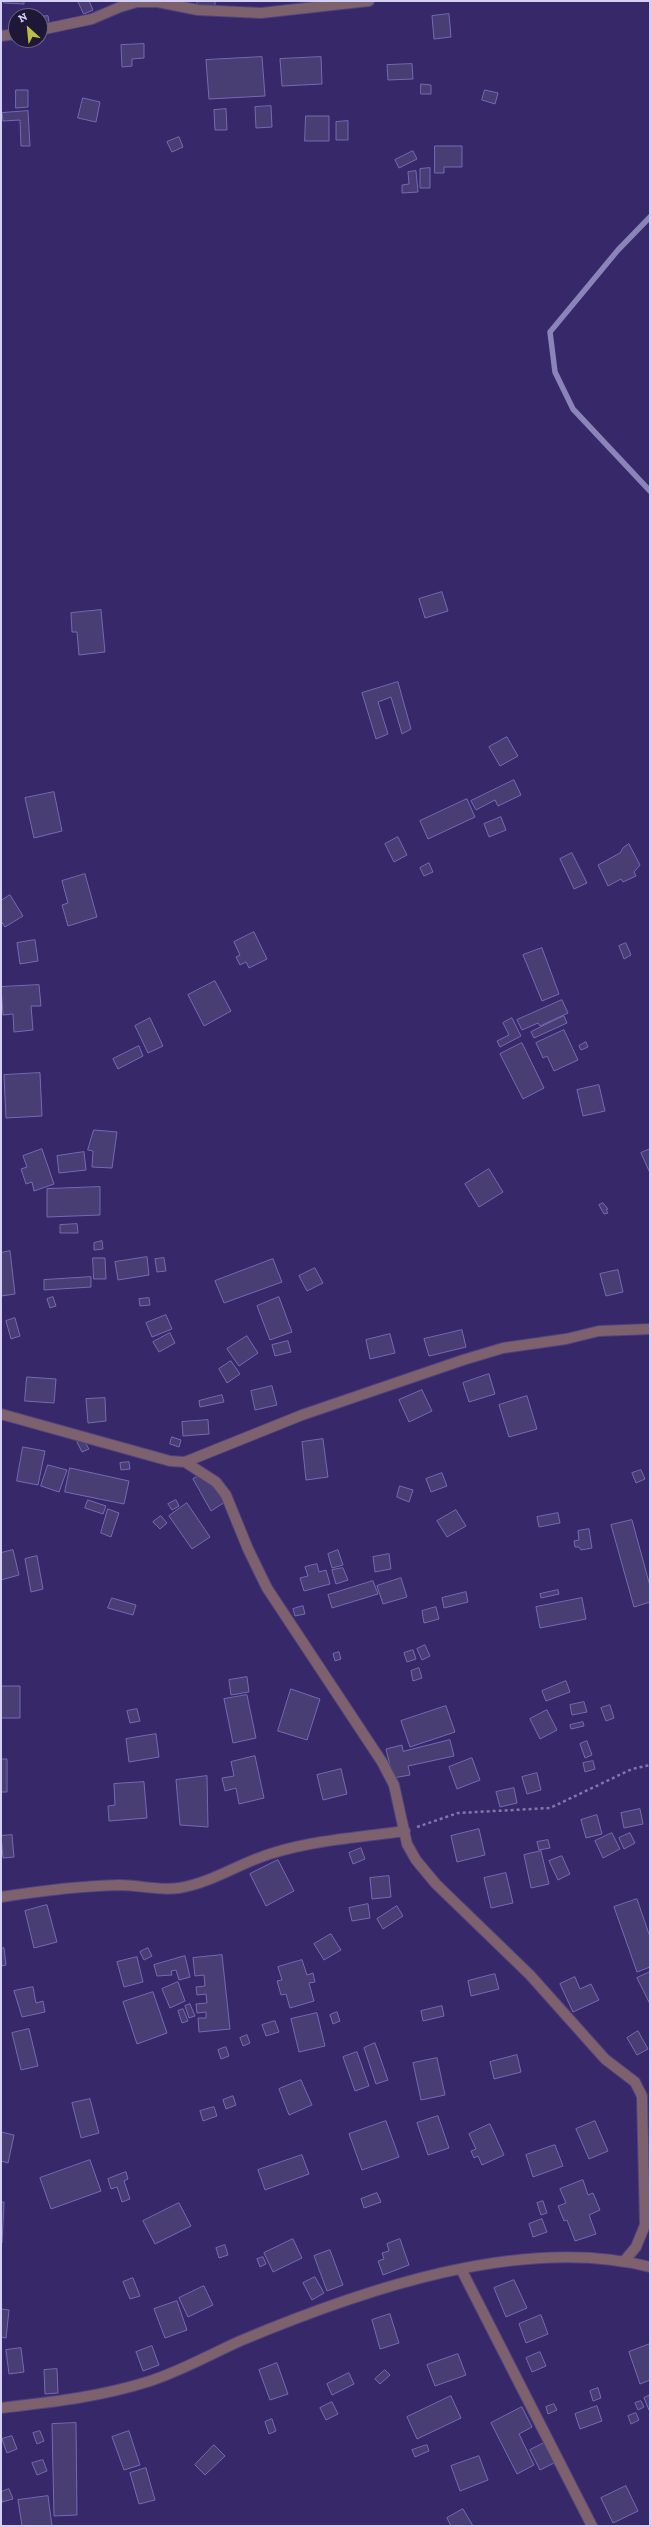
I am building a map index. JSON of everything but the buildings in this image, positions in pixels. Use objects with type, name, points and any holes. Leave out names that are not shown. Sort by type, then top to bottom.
[{"type":"street","points":[[48,28],[92,19],[120,7],[138,2],[158,2],[198,10],[261,13],[369,1]]},
{"type":"street","points":[[1,1414],[170,1461],[185,1462],[302,1415],[463,1360],[503,1348],[566,1339],[599,1330],[650,1329]]},
{"type":"street","points":[[185,1462],[216,1482],[226,1495],[248,1549],[267,1588],[382,1762],[394,1785],[407,1844],[416,1860],[436,1884],[530,1975],[605,2059],[635,2082],[642,2096],[645,2225],[641,2238],[625,2260]]},
{"type":"street","points":[[1,1897],[81,1886],[121,1885],[154,1890],[180,1888],[214,1877],[272,1853],[302,1845],[405,1831]]},
{"type":"street","points":[[1,2408],[86,2398],[152,2380],[241,2341],[339,2302],[441,2273],[499,2262],[567,2258],[625,2260],[650,2267]]},
{"type":"street","points":[[461,2269],[592,2526]]},
{"type":"path","points":[[405,1831],[458,1813],[550,1808],[632,1769],[650,1764]]},
{"type":"waterway","points":[[650,217],[618,250],[550,332],[555,372],[573,409],[650,491]]}]
